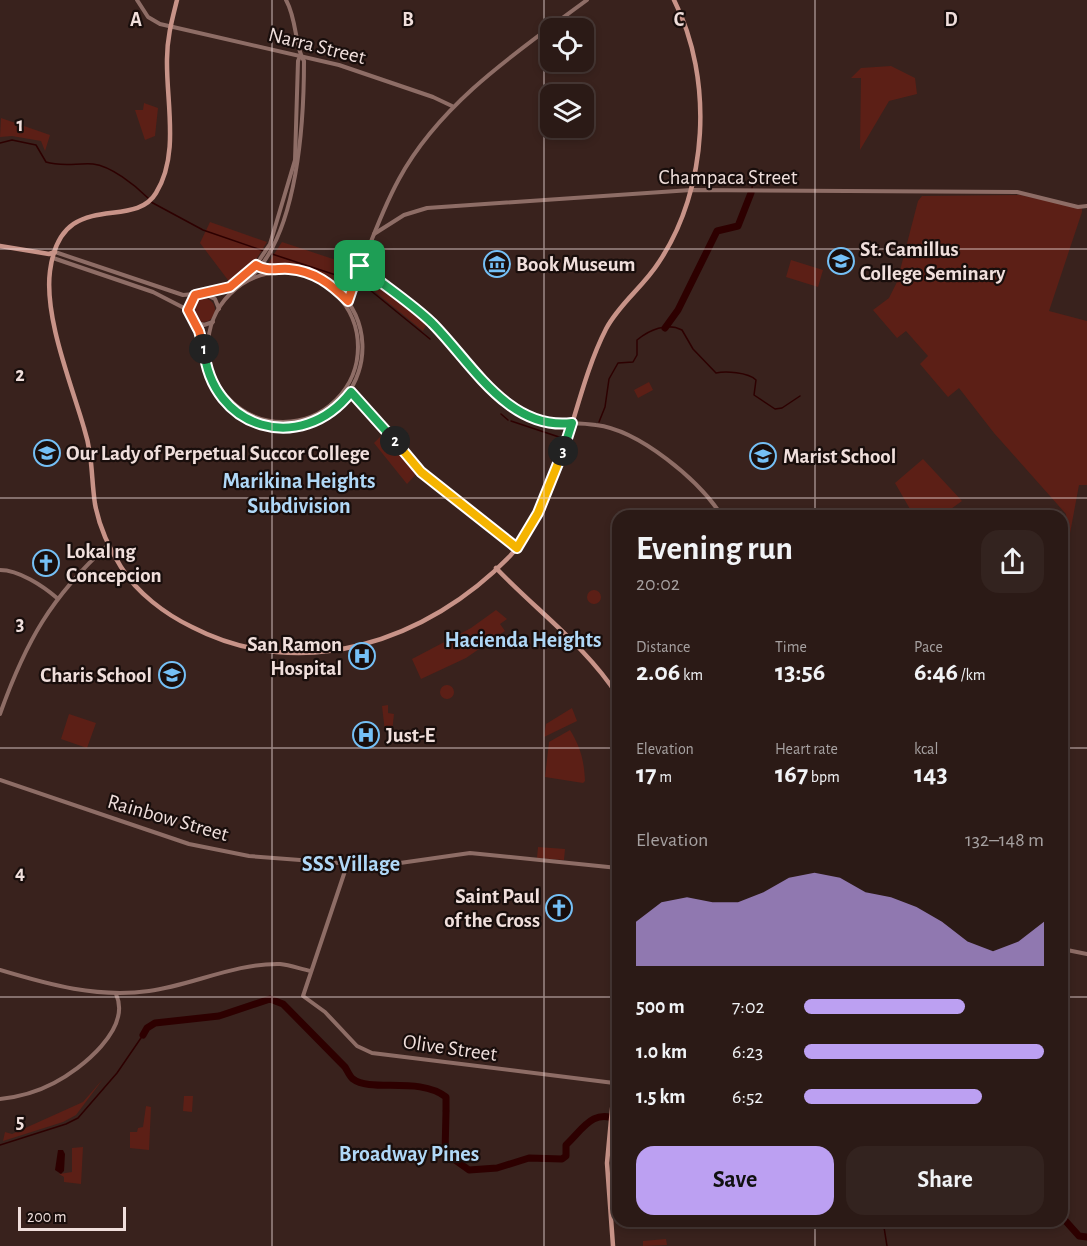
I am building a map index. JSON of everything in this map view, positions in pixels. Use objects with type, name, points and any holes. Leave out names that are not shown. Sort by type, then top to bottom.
[{"type":"main road","points":[[177,0],[170,27],[166,63],[170,113],[168,151],[159,186],[151,200],[135,211],[105,212],[85,217],[65,233],[52,253],[50,308],[90,449],[96,510],[121,568],[135,585],[177,619],[225,641],[284,654],[346,650],[388,638],[450,605],[517,548],[541,507],[606,330],[660,261],[676,230],[691,190],[699,145],[697,83],[691,47],[674,0]]},
{"type":"main road","points":[[0,246],[52,253]]},
{"type":"main road","points":[[496,568],[575,644],[612,689]]},
{"type":"main road","points":[[612,1098],[607,1163],[613,1246]]},
{"type":"street","points":[[137,0],[151,19],[170,27]]},
{"type":"street","points":[[286,0],[296,22],[300,55],[304,61],[300,156],[278,237],[249,279],[233,291],[219,309],[214,320],[209,344],[213,375],[227,398],[250,414],[273,422],[300,421],[326,409],[349,390]]},
{"type":"street","points":[[346,303],[374,234],[405,169],[452,106],[586,0]]},
{"type":"street","name":"Narra Street","points":[[170,27],[300,55],[378,77],[452,106]]},
{"type":"street","name":"Champaca Street","points":[[374,234],[404,215],[427,208],[691,190],[1017,192],[1078,207],[1087,206]]},
{"type":"street","points":[[52,253],[173,292],[195,295],[230,287],[257,267],[294,269],[317,276],[333,286],[346,303],[359,332],[362,361],[349,390],[331,412],[304,426],[275,427],[251,421],[231,408],[216,390],[206,366],[202,337],[188,310],[157,293],[53,258]]},
{"type":"street","points":[[360,266],[430,321],[514,410],[551,423],[604,426],[637,439],[684,476],[716,510]]},
{"type":"street","points":[[257,267],[262,275]]},
{"type":"street","points":[[249,279],[279,272],[303,276],[328,288],[346,303]]},
{"type":"street","points":[[205,294],[214,299],[219,309]]},
{"type":"street","points":[[188,310],[195,295]]},
{"type":"street","points":[[194,322],[204,325],[214,320]]},
{"type":"street","points":[[349,390],[421,472],[517,548]]},
{"type":"street","points":[[0,714],[26,647],[57,598],[109,544]]},
{"type":"street","points":[[0,570],[8,570],[28,579],[57,598]]},
{"type":"street","name":"Rainbow Street","points":[[0,780],[189,844],[249,856],[347,865],[401,864],[470,854],[612,867]]},
{"type":"street","points":[[0,970],[75,990],[116,994],[151,991],[259,965],[282,964],[311,971],[347,865]]},
{"type":"street","points":[[1068,950],[1087,954]]},
{"type":"street","name":"Olive Street","points":[[311,971],[303,996],[325,1012],[357,1046],[372,1053],[612,1083]]},
{"type":"street","points":[[0,1099],[38,1090],[55,1083],[82,1064],[105,1042],[116,1024],[118,1002],[116,994]]},
{"type":"shaded area","points":[[891,66],[915,78],[917,94],[889,101],[860,150],[861,78],[851,78],[861,68]]},
{"type":"shaded area","points":[[144,103],[158,108],[155,136],[145,140],[135,110],[143,110]]},
{"type":"shaded area","points":[[1,118],[50,135],[45,151],[41,141],[12,136],[0,137]]},
{"type":"shaded area","points":[[1020,195],[1082,208],[1049,311],[1087,321],[1087,485],[1079,485],[1068,544],[1068,510],[1062,510],[994,433],[959,388],[948,397],[920,364],[928,356],[906,331],[897,338],[873,310],[889,298],[897,282],[918,201],[922,196]]},
{"type":"shaded area","points":[[210,222],[267,242],[254,263],[231,284],[200,243]]},
{"type":"shaded area","points":[[282,242],[354,266],[343,291],[326,278],[308,270],[267,265]]},
{"type":"shaded area","points":[[791,260],[823,270],[818,287],[786,277]]},
{"type":"shaded area","points":[[361,270],[428,322],[423,331],[357,277]]},
{"type":"shaded area","points":[[203,298],[208,299],[214,305],[214,315],[208,321],[203,322],[198,321],[192,315],[191,310],[192,305],[198,299]]},
{"type":"shaded area","points":[[649,382],[653,390],[638,398],[634,390]]},
{"type":"shaded area","points":[[386,431],[418,472],[407,484],[374,443]]},
{"type":"shaded area","points":[[923,459],[962,501],[949,510],[911,510],[895,483]]},
{"type":"shaded area","points":[[594,590],[599,592],[601,597],[599,602],[594,604],[589,602],[587,597],[589,592]]},
{"type":"shaded area","points":[[496,610],[507,619],[500,624],[505,631],[466,658],[421,679],[412,659],[471,628]]},
{"type":"shaded area","points":[[447,685],[452,687],[454,692],[452,697],[447,699],[442,697],[440,692],[442,687]]},
{"type":"shaded area","points":[[388,705],[388,713],[394,714],[392,732],[385,732],[382,706]]},
{"type":"shaded area","points":[[572,708],[577,721],[544,737],[546,724]]},
{"type":"shaded area","points":[[69,714],[96,723],[87,748],[61,739]]},
{"type":"shaded area","points":[[570,730],[577,743],[584,767],[585,781],[583,783],[545,777],[549,742]]},
{"type":"shaded area","points":[[538,847],[565,849],[564,860],[537,858]]},
{"type":"shaded area","points":[[103,1079],[76,1115],[63,1122],[3,1141],[5,1132],[12,1134],[83,1102]]},
{"type":"shaded area","points":[[184,1096],[193,1096],[192,1112],[183,1111]]},
{"type":"shaded area","points":[[146,1106],[151,1107],[149,1150],[130,1148],[130,1132],[137,1132],[138,1128],[143,1127]]},
{"type":"shaded area","points":[[83,1147],[81,1184],[64,1182],[64,1177],[59,1174],[72,1172],[72,1148]]},
{"type":"shaded area","points":[[58,1150],[63,1150],[65,1154],[64,1171],[61,1174],[55,1170]]},
{"type":"shaded area","points":[[666,1239],[667,1245],[643,1246],[643,1241]]},
{"type":"waterway","points":[[0,143],[12,140],[36,145],[46,162],[63,165],[93,164],[107,168],[148,198]]},
{"type":"waterway","points":[[752,188],[754,174]]},
{"type":"waterway","points":[[665,328],[678,310],[717,231],[738,226],[751,193]]},
{"type":"waterway","points":[[151,202],[203,230],[264,251]]},
{"type":"waterway","points":[[272,254],[348,279]]},
{"type":"waterway","points":[[359,281],[430,339]]},
{"type":"waterway","points":[[599,422],[605,407],[609,379],[618,363],[633,362],[637,355],[637,340],[653,330],[664,327],[682,330],[693,349],[716,373],[731,372],[752,377],[756,380],[754,395],[775,409],[782,408],[800,396]]},
{"type":"waterway","points":[[501,414],[508,420]]},
{"type":"waterway","points":[[511,421],[562,438]]},
{"type":"waterway","points":[[143,1035],[147,1028],[155,1023],[219,1016],[270,999],[283,1004],[345,1067],[353,1079],[371,1085],[423,1087],[446,1097],[446,1110]]},
{"type":"waterway","points":[[0,1145],[78,1118],[117,1073],[143,1035]]},
{"type":"waterway","points":[[446,1112],[445,1153],[469,1170],[497,1168],[529,1158],[562,1159],[566,1156],[566,1145],[589,1122],[595,1118],[612,1118]]},
{"type":"waterway","points":[[1068,1224],[1079,1236],[1087,1237]]},
{"type":"waterway","points":[[884,1227],[887,1246]]},
{"type":"place","name":"St. Camillus College Seminary","points":[[841,261]]},
{"type":"place","name":"Book Museum","points":[[497,264]]},
{"type":"place","name":"Our Lady of Perpetual Succor College","points":[[47,453]]},
{"type":"place","name":"Marist School","points":[[763,456]]},
{"type":"place","name":"Lokal ng Concepcion","points":[[46,563]]},
{"type":"place","name":"San Ramon Hospital","points":[[362,656]]},
{"type":"place","name":"Charis School","points":[[172,675]]},
{"type":"place","name":"Just-E","points":[[366,735]]},
{"type":"place","name":"Saint Paul of the Cross","points":[[559,908]]},
{"type":"district","name":"Marikina Heights Subdivision","points":[[299,494]]},
{"type":"district","name":"Hacienda Heights","points":[[523,640]]},
{"type":"district","name":"SSS Village","points":[[351,864]]},
{"type":"district","name":"Broadway Pines","points":[[409,1154]]},
{"type":"route","points":[[256,265],[264,269],[289,268],[317,276],[333,286],[348,301],[360,266],[430,321],[514,410],[551,423],[572,423],[541,507],[517,548],[421,472],[386,429],[351,392],[335,409],[318,420],[304,426],[281,428],[256,423],[231,408],[214,386],[206,366],[202,337],[188,310],[189,302],[195,295],[218,292],[230,287],[256,265]]}]
